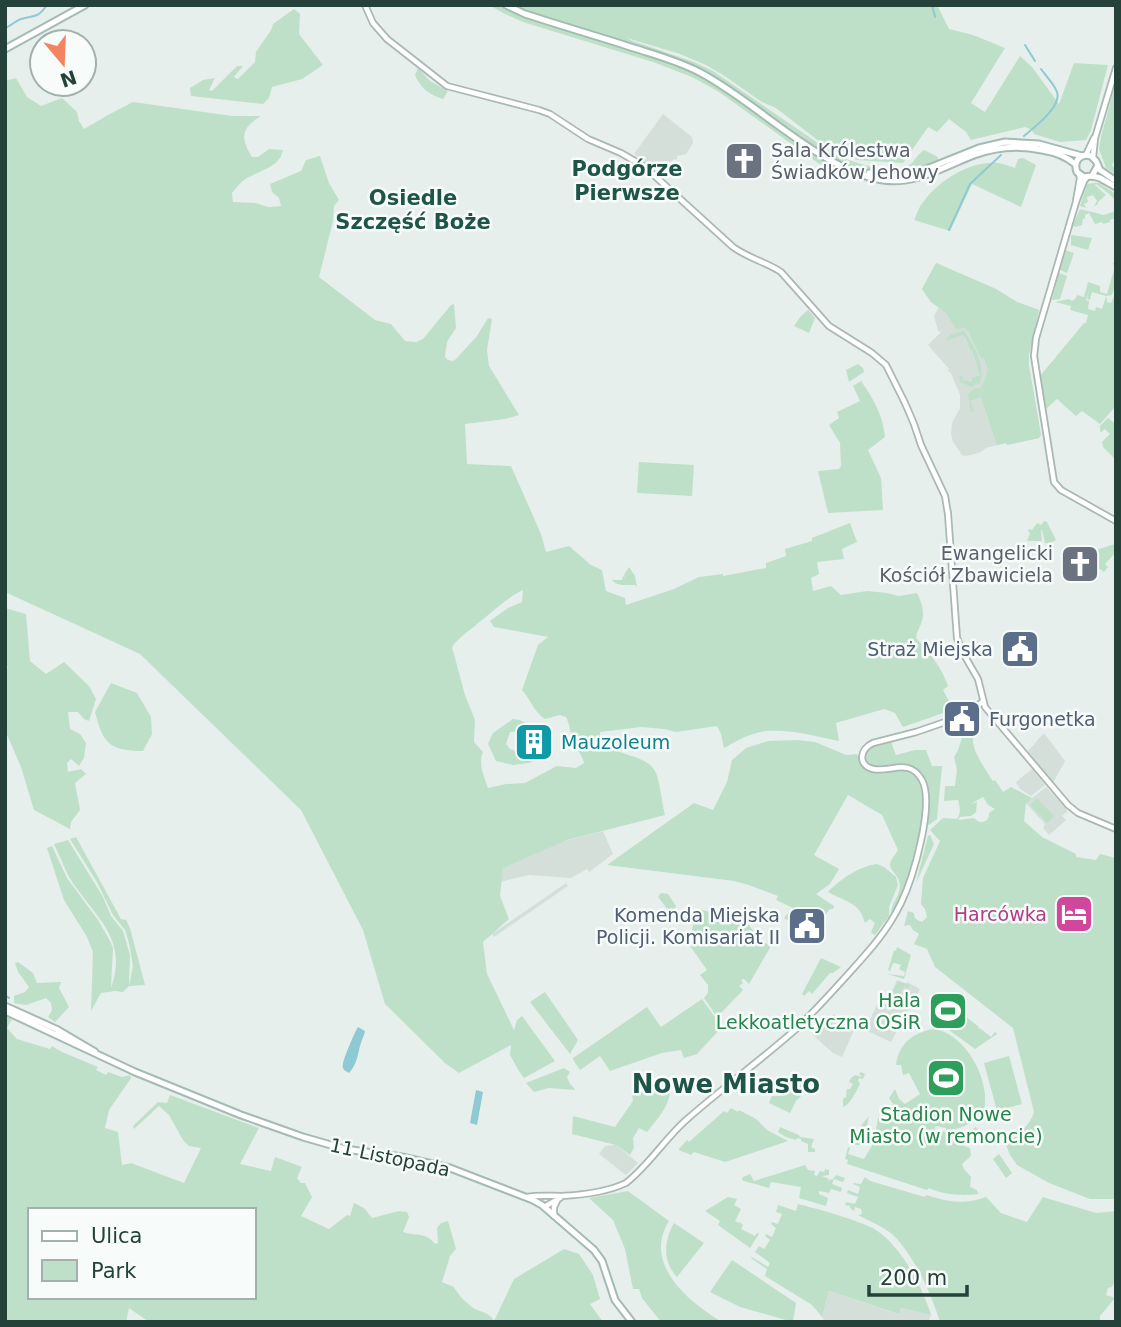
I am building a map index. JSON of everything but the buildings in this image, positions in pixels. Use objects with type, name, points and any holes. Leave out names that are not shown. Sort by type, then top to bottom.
[{"type":"main road","points":[[5,49],[85,5]]},
{"type":"main road","points":[[506,5],[525,14],[687,66],[723,85],[828,159],[876,179],[900,181],[931,174],[981,153],[1013,147],[1048,151],[1075,164]]},
{"type":"main road","points":[[853,170],[882,175],[909,174],[979,148],[1005,142],[1039,144],[1093,157],[1101,172],[1116,181]]},
{"type":"main road","points":[[1084,156],[1075,164],[1079,174],[1101,178],[1116,187]]},
{"type":"main road","points":[[1090,176],[1097,167]]},
{"type":"main road","name":"11 Listopada","points":[[5,1009],[128,1069],[198,1099],[278,1128],[352,1150],[440,1165],[527,1197],[543,1206],[597,1253],[615,1300],[632,1322]]},
{"type":"street","points":[[365,5],[373,23],[386,38],[447,86],[550,114],[588,139],[645,167],[733,247],[773,267],[787,278],[829,326],[880,359],[889,370],[915,424],[921,445],[946,501],[957,634],[963,653],[978,679],[982,702],[1068,805],[1078,813],[1116,828]]},
{"type":"street","points":[[1093,157],[1095,138],[1116,68]]},
{"type":"street","points":[[1084,156],[1095,138]]},
{"type":"street","points":[[1076,202],[1079,174]]},
{"type":"street","points":[[1090,176],[1084,181],[1076,202],[1034,348],[1055,485],[1116,521]]},
{"type":"street","points":[[527,1197],[561,1197],[614,1188],[631,1179],[683,1123],[803,1023],[882,937],[901,903],[915,864],[923,830],[925,811],[921,778],[911,769],[900,766],[872,769],[863,761],[863,752],[873,743],[916,732],[966,714],[982,702]]},
{"type":"street","points":[[543,1206],[547,1196]]},
{"type":"street","points":[[543,1206],[561,1197]]},
{"type":"street","points":[[554,1216],[554,1205],[561,1197]]},
{"type":"shaded area","points":[[663,114],[692,137],[693,143],[686,154],[677,156],[677,159],[657,171],[634,154]]},
{"type":"shaded area","points":[[936,263],[1039,310],[1029,354],[1029,366],[1041,435],[1039,438],[1007,445],[1006,443],[966,456],[962,455],[953,442],[952,423],[960,408],[960,395],[949,369],[928,345],[941,332],[938,331],[934,316],[939,307],[931,302],[922,289]]},
{"type":"shaded area","points":[[1044,733],[1065,761],[1053,783],[1028,751]]},
{"type":"shaded area","points":[[1032,769],[1045,785],[1031,796],[1020,789],[1016,782]]},
{"type":"shaded area","points":[[1046,787],[1067,812],[1062,816],[1066,820],[1049,835],[1043,828],[1045,824],[1026,803]]},
{"type":"shaded area","points":[[603,831],[613,854],[589,872],[587,869],[571,878],[529,875],[496,883],[488,861]]},
{"type":"shaded area","points":[[566,883],[568,886],[494,937],[492,934]]},
{"type":"shaded area","points":[[897,980],[920,989],[891,1042],[865,1030],[877,1005],[882,1007],[887,1002]]},
{"type":"shaded area","points":[[834,1014],[854,1030],[842,1057],[833,1053],[813,1035]]},
{"type":"shaded area","points":[[616,1145],[638,1163],[626,1175],[599,1154],[605,1146]]},
{"type":"shaded area","points":[[829,1291],[898,1314],[901,1308],[931,1315],[928,1322],[825,1322],[822,1317]]},
{"type":"green space","points":[[489,5],[501,5],[678,64],[712,81],[815,153],[876,180],[920,180],[896,184],[879,183],[842,175],[818,163],[719,92],[692,77],[653,62],[523,22]]},
{"type":"green space","points":[[511,5],[937,5],[949,29],[1005,48],[971,103],[985,112],[1020,56],[1032,67],[1059,104],[1074,63],[1108,65],[1086,140],[1060,142],[1034,134],[1025,127],[971,140],[966,132],[949,119],[937,132],[928,127],[903,163],[857,160],[840,154],[776,108],[762,102],[706,65],[627,38],[713,71],[831,152],[848,160],[881,168],[901,168],[908,166],[924,150],[939,160],[938,163],[916,170],[873,172],[855,168],[831,157],[725,83],[694,66]]},
{"type":"green space","points":[[294,9],[300,14],[299,34],[323,65],[302,79],[272,87],[269,98],[263,104],[191,96],[190,88],[203,80],[215,78],[209,90],[212,91],[237,66],[243,66],[234,77],[238,79],[255,62],[256,52],[273,24]]},
{"type":"green space","points":[[418,68],[430,81],[448,91],[443,99],[423,88],[415,75]]},
{"type":"green space","points":[[16,78],[27,97],[41,106],[62,98],[77,112],[84,129],[133,102],[232,116],[261,116],[249,125],[244,134],[252,157],[258,157],[269,149],[283,150],[273,165],[239,185],[232,193],[233,202],[281,206],[270,184],[301,171],[306,160],[320,156],[329,183],[339,200],[334,206],[333,221],[319,277],[375,320],[391,324],[405,341],[416,342],[423,339],[454,304],[456,328],[447,342],[445,357],[448,360],[456,359],[477,336],[488,318],[492,319],[487,350],[489,366],[519,415],[465,424],[467,464],[511,466],[541,534],[546,552],[569,546],[591,565],[602,570],[606,591],[625,598],[626,605],[674,589],[699,577],[723,576],[766,568],[766,563],[786,556],[785,549],[812,541],[812,538],[850,523],[857,542],[842,549],[844,559],[817,562],[819,574],[811,578],[813,591],[831,586],[841,595],[867,591],[899,596],[917,593],[923,614],[916,638],[942,672],[948,686],[943,690],[951,705],[946,712],[903,727],[895,713],[884,709],[836,723],[839,741],[794,732],[766,731],[749,735],[724,748],[717,726],[676,732],[641,727],[600,732],[600,736],[612,747],[652,766],[658,780],[665,815],[567,840],[503,868],[500,896],[509,919],[483,942],[487,974],[514,1030],[517,1020],[522,1016],[555,1061],[524,1078],[510,1055],[511,1045],[459,1073],[445,1063],[385,1004],[363,930],[301,810],[140,654],[5,592],[5,81]],"holes":[[[523,590],[522,602],[490,621],[494,627],[548,637],[538,645],[522,690],[545,719],[560,715],[566,717],[573,741],[584,763],[576,768],[557,766],[525,783],[488,788],[481,765],[483,752],[474,742],[475,720],[452,647],[461,637]]]},
{"type":"green space","points":[[1116,81],[1116,158],[1112,165],[1116,169],[1115,174],[1106,168],[1099,149]]},
{"type":"green space","points":[[1023,158],[1036,165],[1021,207],[972,184],[950,231],[914,220],[931,193],[957,173],[989,163],[1015,168],[1018,159]]},
{"type":"green space","points":[[1099,183],[1116,194],[1116,201],[1096,184],[1106,195],[1097,205],[1094,206],[1097,201],[1093,195],[1087,197],[1088,202],[1084,204],[1086,208],[1080,206],[1087,184]]},
{"type":"green space","points":[[1080,209],[1104,215],[1116,211],[1116,218],[1103,224],[1095,224],[1089,213],[1083,218],[1082,225],[1075,227],[1073,225]]},
{"type":"green space","points":[[1072,235],[1092,238],[1088,250],[1071,245]]},
{"type":"green space","points":[[1065,250],[1074,253],[1067,273],[1060,270]]},
{"type":"green space","points":[[936,263],[1039,310],[1029,354],[1029,366],[1041,435],[1039,438],[997,445],[981,397],[970,401],[974,411],[971,412],[968,394],[981,388],[988,370],[968,331],[965,328],[956,329],[945,312],[931,302],[922,289]]},
{"type":"green space","points":[[1113,263],[1116,263],[1116,284],[1112,295],[1092,292],[1090,300],[1087,299],[1089,291],[1086,300],[1089,301],[1088,309],[1095,311],[1096,307],[1102,309],[1106,297],[1107,302],[1111,303],[1116,292],[1116,406],[1100,424],[1082,411],[1076,416],[1057,399],[1046,409],[1040,376],[1086,323],[1088,315],[1070,310],[1071,306],[1055,302],[1069,299],[1072,301],[1077,295],[1084,297],[1088,282],[1100,286],[1100,292],[1107,294],[1115,266]]},
{"type":"green space","points":[[1059,273],[1067,276],[1060,299],[1052,300]]},
{"type":"green space","points":[[808,310],[815,318],[809,333],[794,326]]},
{"type":"green space","points":[[964,331],[975,350],[981,372],[979,385],[977,383],[971,387],[961,382],[959,376],[962,375],[963,381],[969,382],[980,375],[966,338],[963,335],[946,341],[951,334]]},
{"type":"green space","points":[[858,364],[864,372],[849,382],[846,370]]},
{"type":"green space","points":[[861,381],[877,407],[884,429],[885,437],[868,450],[881,478],[883,510],[828,513],[818,471],[839,469],[841,466],[840,443],[829,425],[839,418],[837,412],[860,401],[853,386]]},
{"type":"green space","points":[[1108,418],[1116,424],[1116,460],[1103,447],[1102,442],[1110,434],[1105,429],[1103,433],[1100,431],[1100,426]]},
{"type":"green space","points":[[639,462],[694,465],[692,496],[637,493]]},
{"type":"green space","points":[[1044,521],[1056,540],[1052,542],[1054,545],[1045,543],[1042,530],[1042,541],[1027,541],[1029,529],[1032,530],[1037,523],[1041,525]]},
{"type":"green space","points":[[1115,544],[1116,552],[1105,564],[1108,567],[1104,572],[1100,569],[1091,573],[1097,560],[1093,551]]},
{"type":"green space","points":[[629,567],[635,576],[637,587],[621,585],[612,580],[622,580]]},
{"type":"green space","points":[[5,608],[26,614],[30,661],[46,674],[64,662],[89,686],[96,699],[89,721],[78,712],[68,712],[70,729],[80,734],[86,743],[84,758],[79,766],[71,759],[67,763],[68,772],[81,769],[86,774],[75,783],[80,810],[71,822],[70,829],[34,810],[21,767],[5,730],[5,669],[8,668],[5,661]]},
{"type":"green space","points":[[111,683],[137,693],[151,717],[152,734],[143,751],[115,747],[101,731],[95,712]]},
{"type":"green space","points":[[513,719],[537,730],[510,732],[506,744],[510,749],[529,755],[532,762],[513,765],[496,761],[488,744],[493,733]]},
{"type":"green space","points":[[965,732],[973,737],[978,758],[1003,792],[1011,787],[1032,798],[1026,804],[1024,821],[1042,837],[1076,854],[1076,857],[1096,860],[1100,854],[1116,858],[1116,1199],[1090,1199],[1049,1183],[1017,1165],[1006,1145],[1026,1126],[1034,1112],[1013,1028],[935,967],[927,949],[914,944],[919,934],[910,925],[904,926],[908,911],[914,913],[916,919],[922,922],[927,917],[921,904],[923,878],[940,841],[930,830],[943,818],[957,819],[959,815],[958,800],[944,801],[945,786],[955,786],[957,770],[954,757]],"holes":[[[983,797],[988,805],[995,809],[985,821],[979,822],[974,818],[958,820],[965,809],[960,817],[971,816],[976,812],[977,802],[971,804]]]},
{"type":"green space","points":[[768,741],[815,742],[846,755],[857,754],[869,771],[903,771],[911,774],[919,783],[923,796],[921,831],[913,867],[892,918],[892,907],[900,886],[890,865],[898,850],[882,815],[848,795],[814,855],[839,869],[830,884],[816,894],[834,906],[821,920],[827,926],[825,928],[810,917],[806,922],[800,916],[795,922],[805,929],[799,928],[784,918],[793,908],[776,900],[778,896],[749,885],[607,865],[694,803],[713,810],[727,782],[732,760],[746,748]]},
{"type":"green space","points":[[891,742],[896,755],[926,750],[932,766],[942,766],[937,819],[929,825],[927,784],[918,769],[898,764],[873,766],[866,760],[865,751],[868,747]]},
{"type":"green space","points":[[1037,798],[1054,816],[1047,823],[1030,805]]},
{"type":"green space","points":[[930,835],[934,844],[916,883],[928,836]]},
{"type":"green space","points":[[76,837],[121,919],[126,920],[130,928],[145,985],[129,986],[133,966],[125,930],[113,915],[97,882],[70,839]]},
{"type":"green space","points":[[68,840],[103,897],[111,916],[123,931],[130,955],[129,986],[123,992],[101,993],[91,1011],[93,952],[64,900],[47,848],[52,846],[67,878],[109,939],[113,948],[111,988],[116,970],[115,953],[105,926],[68,875],[54,844]]},
{"type":"green space","points":[[877,864],[896,877],[898,885],[889,907],[889,916],[875,935],[871,932],[875,923],[870,919],[865,923],[855,906],[828,892],[851,874]]},
{"type":"green space","points":[[661,893],[668,894],[676,906],[672,915],[658,897]]},
{"type":"green space","points":[[698,909],[745,920],[761,941],[771,946],[749,984],[744,979],[741,980],[743,983],[739,986],[743,990],[720,1014],[715,1014],[704,998],[708,993],[708,985],[700,975],[707,970],[688,943]]},
{"type":"green space","points":[[897,947],[911,955],[904,979],[887,974],[904,976],[905,972],[899,969],[901,965],[893,963],[890,971],[888,970]]},
{"type":"green space","points":[[821,958],[841,967],[830,973],[812,994],[809,991],[804,996],[802,994]]},
{"type":"green space","points":[[18,962],[33,973],[37,983],[61,982],[59,988],[69,1007],[55,1022],[48,1017],[52,1010],[51,1003],[46,998],[26,1005],[14,1003],[14,996],[25,992],[29,987],[18,972],[15,963]]},
{"type":"green space","points":[[898,981],[910,985],[908,988],[904,986],[892,1008],[886,1006]]},
{"type":"green space","points":[[545,992],[578,1040],[570,1054],[530,1002]]},
{"type":"green space","points":[[702,999],[722,1027],[697,1054],[684,1058],[681,1050],[662,1053],[610,1071],[600,1056],[580,1070],[573,1060],[647,1007],[661,1027]]},
{"type":"green space","points":[[935,1009],[951,1021],[959,1011],[991,1037],[995,1032],[997,1034],[975,1049],[929,1018]]},
{"type":"green space","points":[[5,1016],[12,1019],[7,1028],[17,1039],[50,1049],[52,1046],[98,1067],[96,1070],[106,1075],[108,1072],[122,1077],[130,1075],[131,1078],[109,1110],[105,1128],[118,1132],[122,1165],[131,1163],[184,1183],[201,1148],[189,1146],[183,1140],[169,1115],[159,1106],[134,1129],[133,1126],[158,1102],[167,1103],[170,1095],[259,1128],[240,1164],[271,1171],[275,1157],[302,1167],[297,1178],[301,1183],[305,1183],[312,1197],[301,1216],[329,1229],[347,1215],[350,1216],[354,1203],[364,1208],[372,1218],[399,1211],[407,1212],[409,1217],[403,1232],[425,1236],[435,1244],[438,1243],[437,1228],[448,1221],[456,1249],[450,1256],[442,1282],[454,1287],[469,1305],[488,1314],[494,1321],[514,1279],[564,1249],[579,1254],[593,1275],[600,1299],[590,1304],[603,1322],[149,1322],[129,1308],[126,1322],[5,1322]]},
{"type":"green space","points":[[933,1029],[945,1032],[956,1040],[975,1062],[981,1076],[985,1104],[982,1116],[978,1114],[960,1128],[946,1130],[936,1126],[934,1129],[956,1135],[962,1145],[970,1148],[971,1156],[962,1164],[971,1177],[970,1187],[977,1190],[978,1194],[953,1194],[929,1188],[927,1190],[847,1164],[848,1160],[845,1159],[848,1147],[848,1154],[864,1159],[873,1144],[879,1117],[885,1117],[893,1104],[889,1098],[895,1089],[899,1099],[905,1104],[920,1094],[909,1073],[903,1075],[901,1065],[896,1065],[900,1051],[908,1040]]},
{"type":"green space","points":[[1009,1056],[1022,1104],[997,1111],[984,1063]]},
{"type":"green space","points":[[564,1068],[570,1072],[567,1077],[576,1090],[549,1088],[534,1092],[526,1083]]},
{"type":"green space","points":[[859,1074],[865,1074],[863,1079],[859,1078],[860,1084],[855,1094],[843,1107],[847,1089],[853,1084],[849,1082],[851,1078],[855,1075],[863,1077]]},
{"type":"green space","points":[[806,1083],[808,1086],[790,1113],[769,1103],[772,1096],[781,1096],[780,1092]]},
{"type":"green space","points":[[670,1085],[669,1098],[663,1110],[647,1132],[639,1128],[633,1138],[634,1148],[630,1155],[616,1145],[572,1134],[573,1116],[615,1127],[633,1101],[632,1094]]},
{"type":"green space","points":[[731,1108],[756,1119],[767,1130],[788,1141],[725,1162],[679,1150],[687,1140],[689,1142]]},
{"type":"green space","points":[[869,1116],[863,1145],[852,1145],[852,1137]]},
{"type":"green space","points":[[780,1127],[800,1137],[814,1139],[811,1147],[815,1152],[808,1152],[808,1144],[801,1139],[786,1137],[778,1132]]},
{"type":"green space","points":[[976,1127],[981,1135],[964,1144],[960,1136]]},
{"type":"green space","points":[[999,1154],[1012,1173],[1006,1178],[993,1159]]},
{"type":"green space","points":[[805,1165],[808,1170],[815,1171],[814,1175],[817,1176],[820,1171],[829,1170],[829,1175],[822,1176],[829,1179],[828,1183],[836,1175],[845,1178],[843,1182],[834,1179],[832,1184],[842,1188],[841,1192],[831,1189],[829,1193],[819,1191],[819,1194],[828,1198],[826,1206],[799,1198],[801,1187],[771,1182],[769,1188],[742,1180],[750,1174],[754,1181]]},
{"type":"green space","points":[[865,1177],[870,1181],[925,1197],[926,1195],[949,1201],[963,1202],[986,1197],[1001,1213],[1027,1222],[1043,1197],[1096,1213],[1116,1211],[1116,1279],[1106,1295],[1115,1298],[1100,1316],[1100,1322],[940,1322],[921,1275],[900,1243],[888,1231],[858,1215],[862,1214],[861,1209],[855,1207],[854,1211],[845,1205],[846,1202],[855,1204],[858,1197],[847,1193],[848,1190],[858,1194],[860,1187],[853,1183],[861,1184]]},
{"type":"green space","points":[[628,1191],[669,1221],[662,1237],[661,1252],[665,1267],[684,1293],[722,1322],[661,1322],[642,1298],[639,1289],[633,1289],[625,1249],[613,1220],[589,1198]]},
{"type":"green space","points":[[728,1197],[737,1199],[734,1205],[741,1209],[735,1221],[743,1225],[741,1229],[755,1236],[759,1234],[750,1248],[718,1225],[720,1221],[705,1211]]},
{"type":"green space","points":[[798,1204],[859,1222],[885,1237],[910,1268],[931,1315],[901,1308],[899,1314],[829,1291],[822,1317],[812,1305],[765,1276],[767,1269],[751,1258],[768,1267],[770,1263],[755,1252],[759,1246],[764,1249],[770,1240],[766,1234],[772,1237],[776,1228],[771,1224],[778,1224],[782,1214],[776,1212],[778,1205],[796,1211]]},
{"type":"green space","points":[[674,1223],[704,1243],[677,1277],[669,1264],[666,1251]]},
{"type":"green space","points":[[732,1260],[796,1303],[793,1322],[740,1307],[710,1292]]},
{"type":"water","points":[[358,1027],[365,1031],[356,1062],[349,1073],[344,1070],[343,1065]]},
{"type":"water","points":[[476,1090],[483,1092],[477,1125],[470,1123]]},
{"type":"waterway","points":[[5,28],[19,20],[38,15],[47,5]]},
{"type":"waterway","points":[[932,5],[935,17]]},
{"type":"waterway","points":[[1025,45],[1035,61]]},
{"type":"waterway","points":[[1024,136],[1046,116],[1057,98],[1056,89],[1041,69]]},
{"type":"waterway","points":[[949,230],[970,184],[1001,155]]},
{"type":"waterway","points":[[5,995],[9,998]]},
{"type":"place","name":"Sala Królestwa Świadków Jehowy","points":[[744,161]]},
{"type":"place","name":"Ewangelicki Kościół Zbawiciela","points":[[1080,564]]},
{"type":"place","name":"Straż Miejska","points":[[1020,649]]},
{"type":"place","name":"Furgonetka","points":[[962,719]]},
{"type":"place","name":"Mauzoleum","points":[[534,742]]},
{"type":"place","name":"Harcówka","points":[[1074,914]]},
{"type":"place","name":"Komenda Miejska Policji. Komisariat II","points":[[807,926]]},
{"type":"place","name":"Hala Lekkoatletyczna OSiR","points":[[948,1011]]},
{"type":"place","name":"Stadion Nowe Miasto (w remoncie)","points":[[946,1078]]},
{"type":"district","name":"Podgórze Pierwsze","points":[[627,181]]},
{"type":"district","name":"Osiedle Szczęść Boże","points":[[413,210]]},
{"type":"district","name":"Nowe Miasto","points":[[726,1084]]}]
